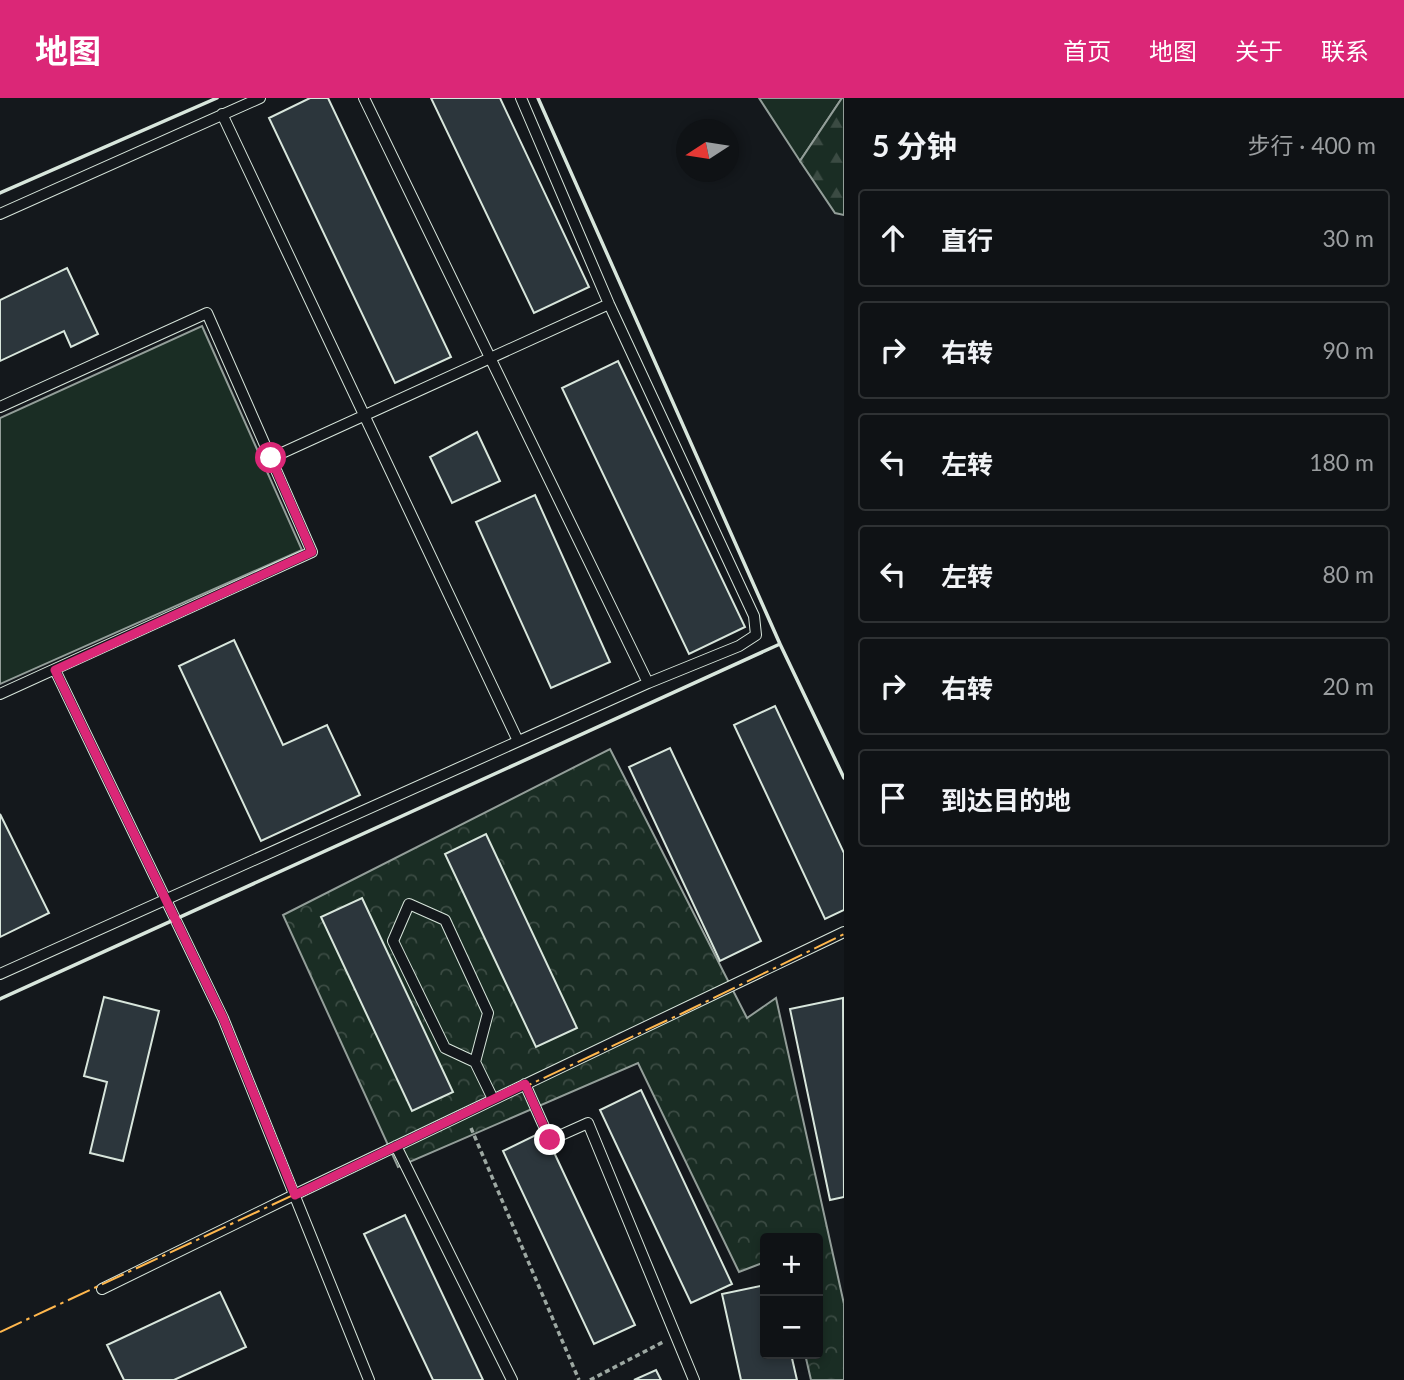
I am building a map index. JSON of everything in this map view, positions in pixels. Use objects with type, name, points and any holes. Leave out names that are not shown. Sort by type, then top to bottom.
[{"type":"lane","points":[[0,214],[260,98]]},
{"type":"lane","points":[[364,98],[648,683]]},
{"type":"lane","points":[[0,974],[648,683],[739,646],[756,635],[754,616],[609,304],[521,98]]},
{"type":"lane","points":[[222,114],[518,741]]},
{"type":"lane","points":[[271,458],[609,304]]},
{"type":"lane","points":[[0,407],[207,313],[312,552],[0,694]]},
{"type":"lane","points":[[55,670],[223,1018],[369,1380]]},
{"type":"lane","points":[[475,1062],[488,1013],[445,920],[409,904],[393,941],[444,1048],[475,1062],[494,1099]]},
{"type":"lane","points":[[102,1289],[844,932]]},
{"type":"lane","points":[[525,1084],[550,1140],[588,1124],[694,1380]]},
{"type":"lane","points":[[396,1146],[512,1380]]},
{"type":"path","points":[[465,1113],[579,1380]]},
{"type":"path","points":[[590,1380],[676,1335]]},
{"type":"green space","points":[[759,98],[842,98],[800,161]]},
{"type":"green space","points":[[842,98],[844,215],[835,213],[800,161]]},
{"type":"green space","points":[[202,326],[302,550],[0,684],[0,418]]},
{"type":"green space","points":[[610,749],[747,1018],[776,998],[844,1304],[844,1380],[811,1380],[806,1359],[823,1359],[823,1233],[760,1233],[760,1264],[739,1272],[638,1063],[398,1167],[283,915]]},
{"type":"building","points":[[310,98],[328,98],[451,357],[395,383],[269,118]]},
{"type":"building","points":[[431,98],[500,98],[589,287],[534,313]]},
{"type":"building","points":[[67,268],[98,334],[71,347],[64,331],[0,361],[0,300]]},
{"type":"building","points":[[618,361],[745,627],[689,654],[562,388]]},
{"type":"building","points":[[477,432],[500,481],[452,503],[430,457]]},
{"type":"building","points":[[535,495],[610,662],[551,688],[476,522]]},
{"type":"building","points":[[234,640],[283,745],[327,725],[360,795],[261,841],[179,666]]},
{"type":"building","points":[[775,706],[844,853],[844,910],[825,919],[734,725]]},
{"type":"building","points":[[670,748],[761,941],[720,961],[629,767]]},
{"type":"building","points":[[0,814],[49,913],[0,937]]},
{"type":"building","points":[[486,834],[577,1028],[536,1047],[445,854]]},
{"type":"building","points":[[362,898],[453,1092],[412,1111],[321,917]]},
{"type":"building","points":[[104,997],[159,1011],[123,1161],[90,1153],[107,1082],[84,1076]]},
{"type":"building","points":[[843,998],[844,1197],[830,1200],[790,1009]]},
{"type":"building","points":[[641,1090],[732,1284],[691,1303],[600,1110]]},
{"type":"building","points":[[544,1131],[635,1325],[594,1344],[503,1151]]},
{"type":"building","points":[[405,1215],[483,1380],[433,1380],[364,1234]]},
{"type":"building","points":[[760,1286],[760,1359],[792,1359],[797,1380],[741,1380],[722,1294]]},
{"type":"building","points":[[220,1292],[246,1347],[174,1380],[124,1380],[107,1345]]},
{"type":"building","points":[[656,1370],[661,1380],[634,1380]]},
{"type":"wall","points":[[0,193],[217,98]]},
{"type":"wall","points":[[0,999],[780,644],[538,98]]},
{"type":"wall","points":[[780,644],[844,778]]},
{"type":"power","points":[[0,1332],[685,1012],[844,934]]},
{"type":"route","points":[[271,458],[312,552],[55,670],[223,1018],[295,1195],[525,1084],[550,1140]]}]
